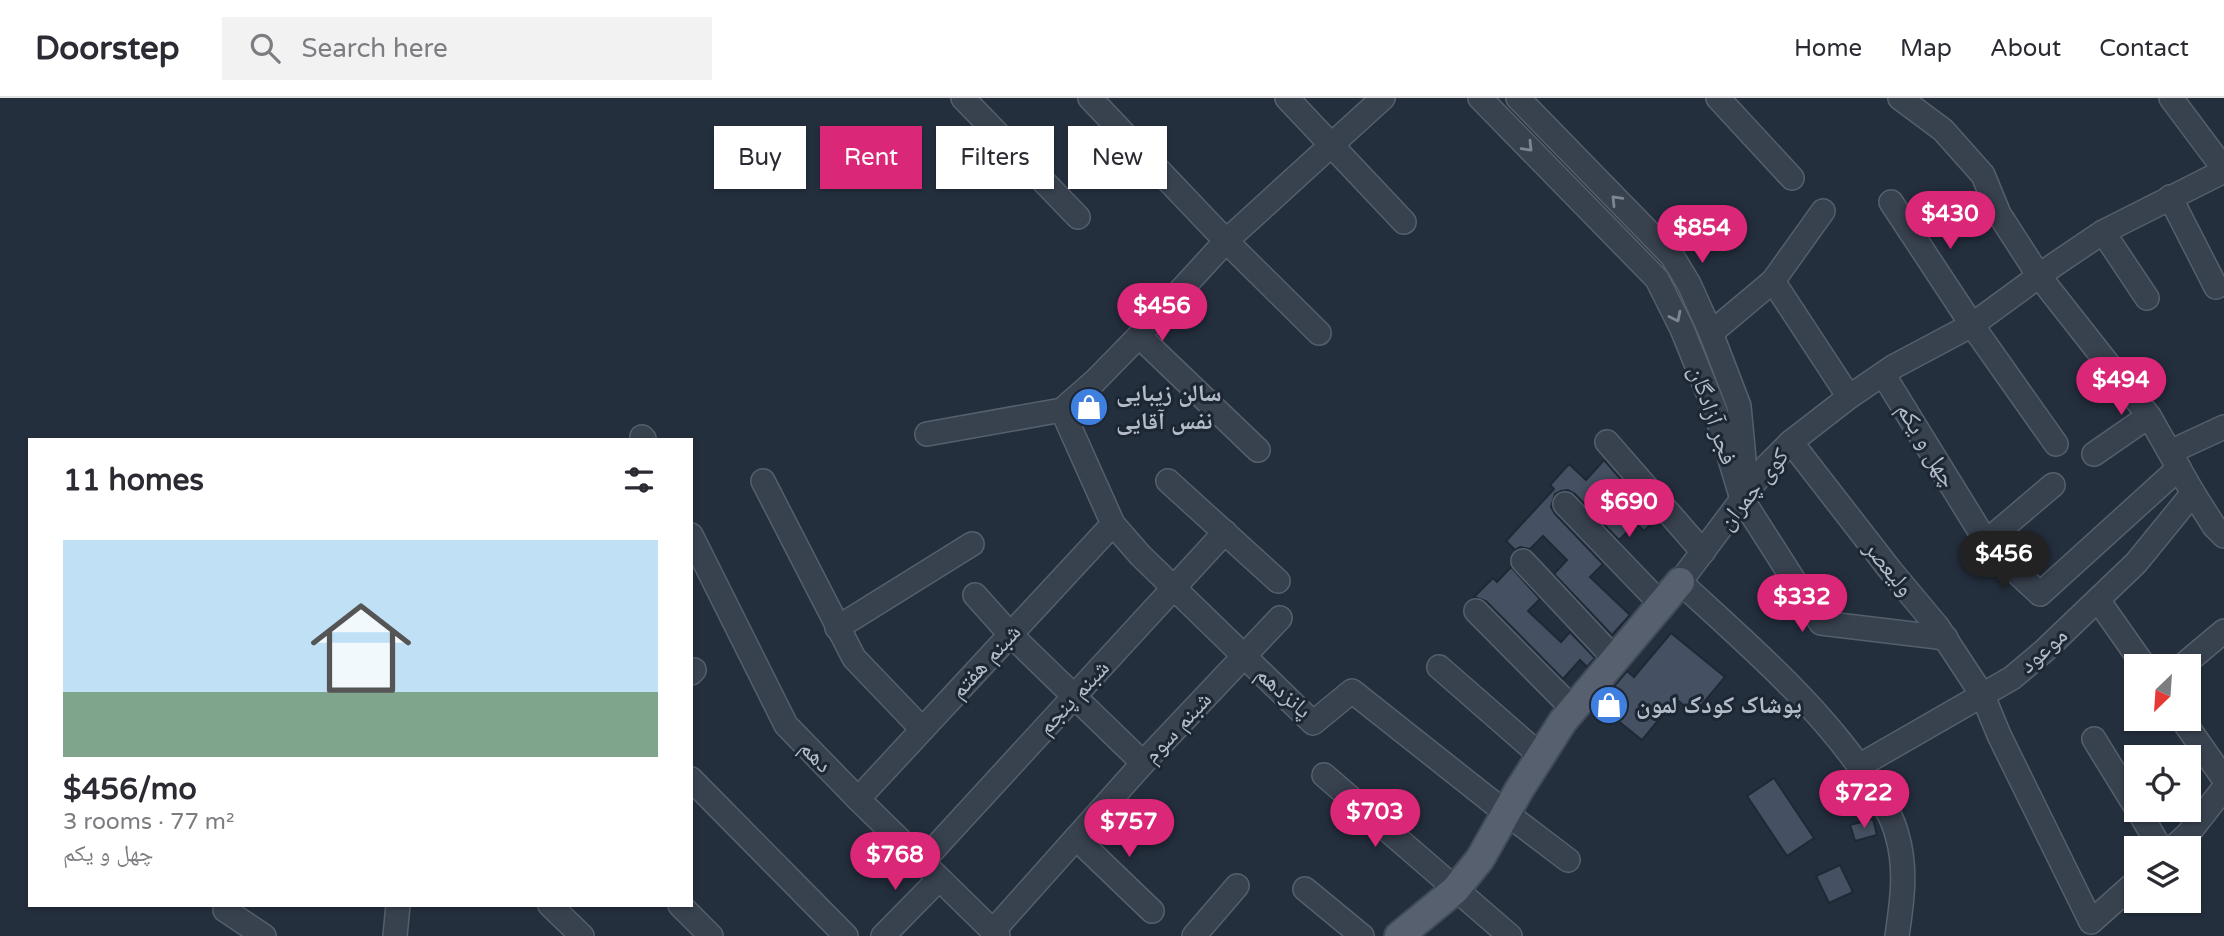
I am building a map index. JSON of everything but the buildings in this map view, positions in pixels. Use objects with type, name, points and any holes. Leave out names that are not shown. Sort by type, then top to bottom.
[{"type":"main road","name":"کوی چمران","points":[[1399,936],[1455,890],[1480,859],[1541,755],[1573,709],[1680,582]]},
{"type":"street","points":[[963,98],[1078,217]]},
{"type":"street","points":[[1090,98],[1226,241],[1320,333]]},
{"type":"street","points":[[1287,98],[1405,222]]},
{"type":"street","points":[[927,434],[1062,410],[1139,336],[1226,241],[1383,98]]},
{"type":"street","name":"فجر آزادگان","points":[[1480,98],[1657,279],[1682,329],[1716,413],[1742,499]]},
{"type":"street","name":"فجر آزادگان","points":[[1518,98],[1672,256],[1689,284],[1739,406],[1745,459],[1742,499]]},
{"type":"street","points":[[1718,98],[1792,178]]},
{"type":"street","points":[[1899,98],[1943,130],[1983,175],[1998,214],[2039,276],[2149,416],[2193,493],[2221,526]]},
{"type":"street","points":[[2171,98],[2224,170]]},
{"type":"street","name":"کوی چمران","points":[[1680,582],[1767,466],[1791,442],[1849,397],[1883,374],[1972,325],[2103,232],[2224,170]]},
{"type":"street","points":[[2170,197],[2217,287]]},
{"type":"street","points":[[1891,202],[1972,325],[2056,444]]},
{"type":"street","points":[[1710,333],[1773,281],[1823,211]]},
{"type":"street","points":[[2103,232],[2147,298]]},
{"type":"street","points":[[1773,281],[1849,397]]},
{"type":"street","points":[[1139,336],[1258,450]]},
{"type":"street","name":"چهل و یکم","points":[[1883,374],[1987,541],[1996,553],[2040,594],[2175,460]]},
{"type":"street","points":[[1716,413],[1739,406]]},
{"type":"street","name":"پانزدهم","points":[[1062,410],[1113,524],[1140,555],[1313,723],[1352,691],[1568,860]]},
{"type":"street","points":[[2094,454],[2149,416]]},
{"type":"street","points":[[2175,460],[2224,427]]},
{"type":"street","points":[[1607,442],[1703,552]]},
{"type":"street","name":"ولیعصر","points":[[1791,442],[1946,638],[1983,696],[1999,736],[2091,922],[2124,893]]},
{"type":"street","points":[[763,481],[854,658],[922,729]]},
{"type":"street","points":[[1168,481],[1278,581]]},
{"type":"street","points":[[1987,541],[2053,485]]},
{"type":"street","name":"موعود","points":[[1859,766],[2012,678],[2136,564],[2193,493]]},
{"type":"street","points":[[1742,499],[1821,623],[1946,638]]},
{"type":"street","points":[[1565,503],[1661,604]]},
{"type":"street","name":"شبنم هفتم","points":[[858,799],[1113,524]]},
{"type":"street","name":"شبنم پنجم","points":[[922,862],[1225,532]]},
{"type":"street","name":"دهم","points":[[693,539],[786,725],[995,933]]},
{"type":"street","points":[[837,628],[972,544]]},
{"type":"street","points":[[1523,561],[1614,658]]},
{"type":"street","points":[[1680,582],[1778,674],[1830,730],[1859,766],[1882,801],[1897,835],[1904,885],[1897,936]]},
{"type":"street","points":[[975,595],[1010,635],[1143,763]]},
{"type":"street","points":[[2098,600],[2136,654]]},
{"type":"street","points":[[1476,611],[1573,709]]},
{"type":"street","name":"شبنم سوم","points":[[995,933],[1143,763],[1280,618]]},
{"type":"street","points":[[2197,654],[2224,631]]},
{"type":"street","points":[[1439,667],[1541,755]]},
{"type":"street","points":[[2191,732],[2224,779]]},
{"type":"street","points":[[2094,739],[2124,789]]},
{"type":"street","points":[[1324,775],[1510,936]]},
{"type":"street","points":[[693,781],[846,936]]},
{"type":"street","points":[[2186,836],[2224,788]]},
{"type":"street","points":[[1076,838],[1152,911]]},
{"type":"street","points":[[883,936],[939,880]]},
{"type":"street","points":[[1194,936],[1237,886]]},
{"type":"street","points":[[1305,889],[1363,936]]},
{"type":"street","points":[[395,936],[398,907]]},
{"type":"street","points":[[552,907],[582,936]]},
{"type":"street","points":[[682,907],[711,936]]},
{"type":"street","points":[[225,910],[264,936]]},
{"type":"place","name":"سالن زیبایی نفس آقایی","points":[[1089,407]]},
{"type":"place","name":"پوشاک کودک لمون","points":[[1609,705]]}]
